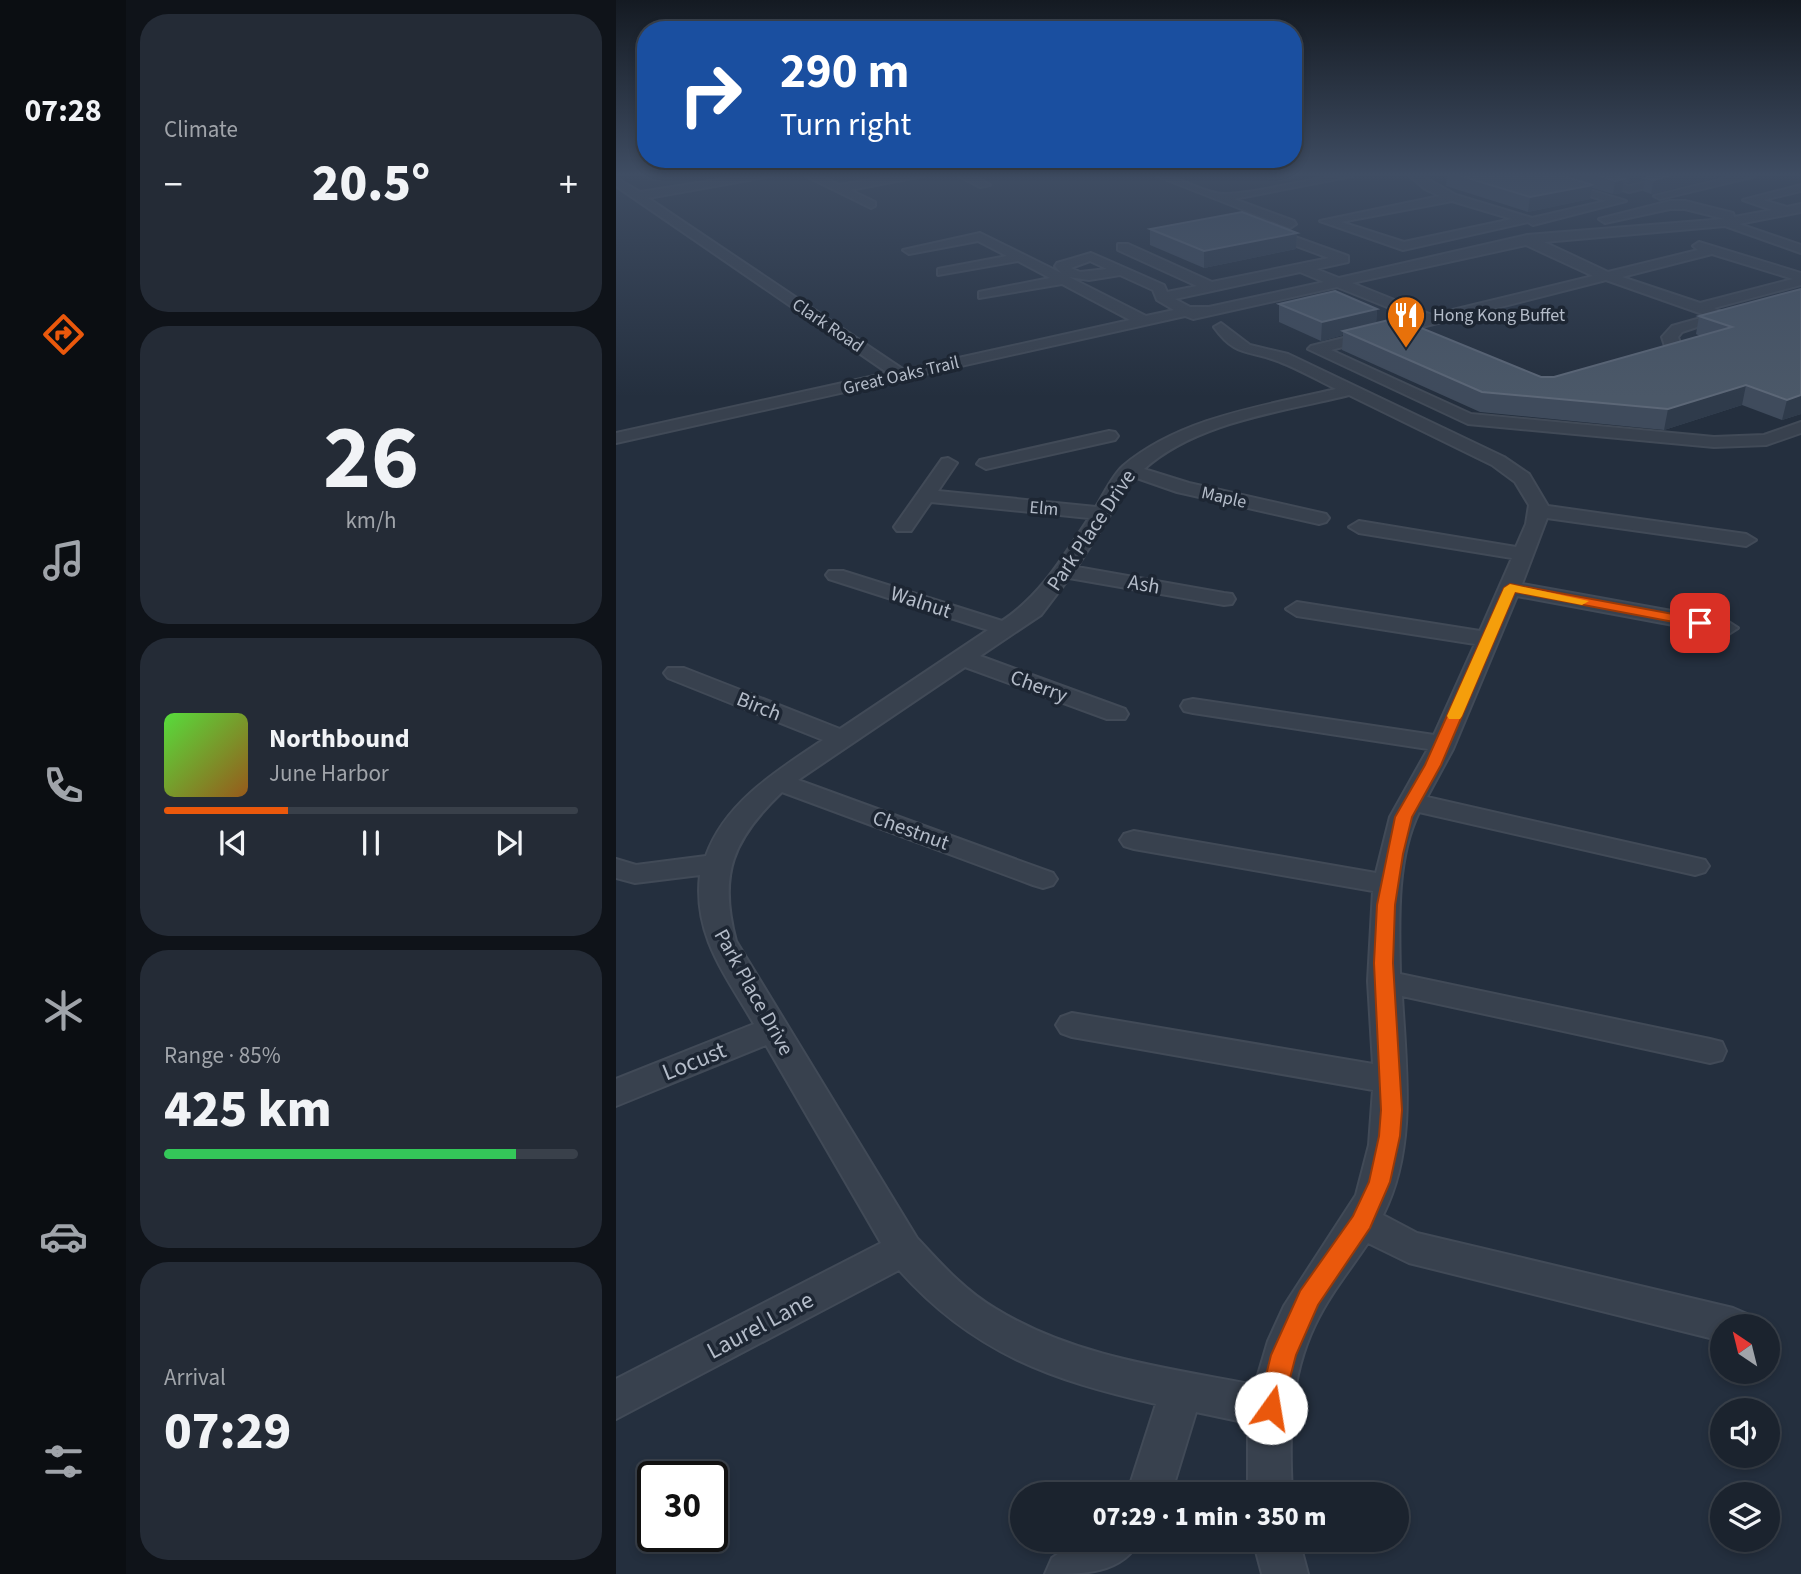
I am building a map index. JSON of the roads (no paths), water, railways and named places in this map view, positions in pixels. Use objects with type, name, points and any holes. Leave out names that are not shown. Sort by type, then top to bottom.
[{"type":"street","name":"Clark Road","points":[[717,249],[901,375]]},
{"type":"street","points":[[1005,249],[1144,321]]},
{"type":"street","points":[[1128,249],[1211,287]]},
{"type":"street","points":[[1163,297],[1343,259],[1317,249]]},
{"type":"street","name":"Great Oaks Trail","points":[[1332,280],[1387,260],[1453,249]]},
{"type":"street","name":"Great Oaks Trail","points":[[616,438],[1185,312],[1209,311],[1332,280],[1406,267],[1478,249]]},
{"type":"street","points":[[1550,249],[1609,277],[1723,316],[1677,329],[1670,337],[1673,346],[1663,358],[1637,365]]},
{"type":"street","points":[[1711,249],[1801,279]]},
{"type":"street","points":[[1723,249],[1316,349],[1468,419],[1714,442],[1766,440],[1801,427]]},
{"type":"street","points":[[943,272],[1020,257]]},
{"type":"street","points":[[1387,260],[1406,267]]},
{"type":"street","points":[[1774,269],[1801,262]]},
{"type":"street","points":[[1302,268],[1431,320]]},
{"type":"street","points":[[1121,271],[1159,288],[1163,297],[1185,312],[1221,327],[1234,343],[1245,349],[1283,357],[1515,471],[1531,488],[1539,510],[1489,639],[1442,744],[1404,817],[1389,885],[1384,981],[1390,1080],[1390,1136],[1380,1182],[1362,1222],[1309,1298],[1283,1355],[1271,1408],[1269,1482]]},
{"type":"street","points":[[1699,308],[1801,279]]},
{"type":"street","points":[[984,295],[1063,280]]},
{"type":"street","points":[[1401,328],[1433,344]]},
{"type":"street","name":"Park Place Drive","points":[[1271,1408],[1090,1369],[1040,1352],[982,1322],[938,1288],[904,1250],[721,941],[711,913],[711,884],[716,864],[734,828],[752,805],[778,782],[1006,629],[1050,593],[1130,470],[1152,452],[1197,432],[1351,390]]},
{"type":"street","points":[[986,464],[1109,436]]},
{"type":"street","points":[[987,502],[1019,457]]},
{"type":"street","points":[[904,527],[948,463]]},
{"type":"street","name":"Maple","points":[[1130,470],[1184,488],[1319,518]]},
{"type":"street","name":"Elm","points":[[927,496],[1102,513]]},
{"type":"street","points":[[1539,510],[1746,540]]},
{"type":"street","points":[[1359,527],[1524,554]]},
{"type":"street","name":"Ash","points":[[1063,572],[1224,598]]},
{"type":"street","name":"Walnut","points":[[836,575],[1006,629]]},
{"type":"street","points":[[1510,588],[1727,628]]},
{"type":"street","points":[[1297,609],[1489,639]]},
{"type":"street","name":"Cherry","points":[[963,658],[1116,714]]},
{"type":"street","name":"Birch","points":[[676,673],[842,739]]},
{"type":"street","points":[[1193,706],[1442,744]]},
{"type":"street","name":"Chestnut","points":[[778,782],[1044,879]]},
{"type":"street","points":[[1412,802],[1695,866]]},
{"type":"street","points":[[1134,840],[1389,885]]},
{"type":"street","points":[[622,875],[716,864]]},
{"type":"street","points":[[1384,981],[1710,1051]]},
{"type":"street","points":[[1072,1025],[1390,1080]]},
{"type":"street","name":"Locust","points":[[616,1093],[773,1029]]},
{"type":"street","points":[[1362,1222],[1409,1248],[1710,1320]]},
{"type":"street","name":"Laurel Lane","points":[[616,1400],[904,1250]]},
{"type":"street","points":[[1153,1482],[1182,1389]]},
{"type":"street","points":[[1068,1574],[1100,1552]]},
{"type":"street","points":[[1279,1552],[1285,1574]]},
{"type":"place","name":"Hong Kong Buffet","points":[[1406,349]]}]
